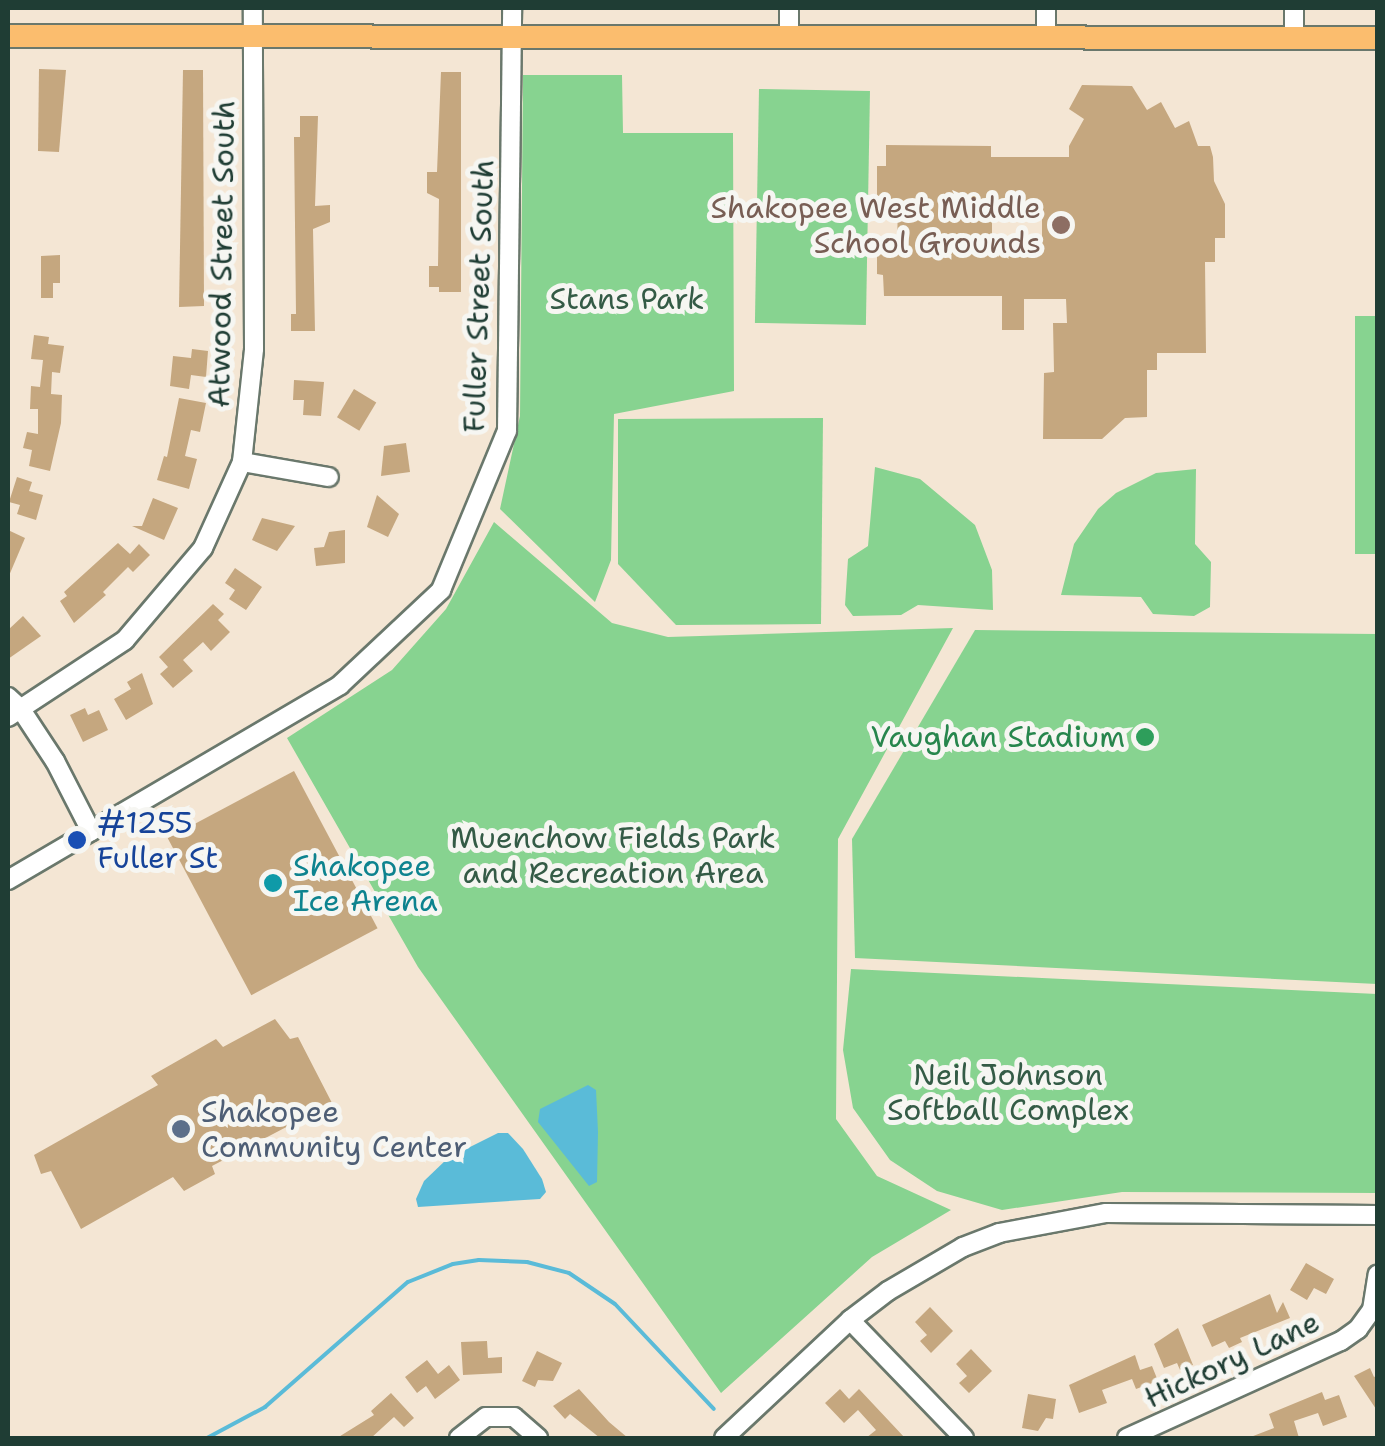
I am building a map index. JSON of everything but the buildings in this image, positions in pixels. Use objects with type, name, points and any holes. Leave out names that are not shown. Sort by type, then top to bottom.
[{"type":"main road","points":[[8,36],[1378,38]]},
{"type":"street","name":"Atwood Street South","points":[[12,708],[124,640],[203,548],[242,462],[254,350],[254,8]]},
{"type":"street","name":"Fuller Street South","points":[[8,880],[340,685],[441,590],[507,431],[512,8]]},
{"type":"street","points":[[789,8],[789,36]]},
{"type":"street","points":[[1046,8],[1046,38]]},
{"type":"street","points":[[1294,8],[1294,37]]},
{"type":"street","points":[[242,462],[329,477]]},
{"type":"street","points":[[12,708],[91,831]]},
{"type":"street","points":[[724,1438],[850,1320],[913,1275],[963,1246],[1041,1222],[1106,1213],[1378,1215]]},
{"type":"street","name":"Hickory Lane","points":[[1127,1438],[1341,1342],[1358,1329],[1372,1310],[1378,1274]]},
{"type":"street","points":[[850,1320],[964,1438]]},
{"type":"street","points":[[459,1438],[486,1417],[514,1417],[538,1438]]},
{"type":"green space","name":"Stans Park","points":[[523,75],[622,75],[623,133],[733,133],[734,391],[614,414],[611,560],[595,602],[500,509],[520,416]]},
{"type":"green space","points":[[759,89],[870,91],[866,325],[755,323]]},
{"type":"green space","points":[[1355,316],[1377,316],[1377,554],[1355,554]]},
{"type":"green space","points":[[823,418],[821,624],[676,625],[618,564],[618,419]]},
{"type":"green space","points":[[875,467],[920,479],[975,525],[992,570],[993,610],[918,605],[901,615],[853,616],[845,605],[848,559],[868,546]]},
{"type":"green space","points":[[1196,469],[1195,544],[1211,562],[1210,607],[1194,616],[1153,614],[1141,597],[1061,595],[1074,544],[1098,509],[1116,493],[1156,473]]},
{"type":"green space","name":"Muenchow Fields Park and Recreation Area","points":[[494,522],[612,623],[668,637],[953,628],[838,839],[836,1119],[877,1176],[951,1210],[872,1257],[721,1393],[418,967],[287,738],[392,670],[446,609]]},
{"type":"green space","name":"Vaughan Stadium","points":[[975,630],[1377,634],[1377,984],[855,958],[852,839]]},
{"type":"green space","name":"Neil Johnson Softball Complex","points":[[851,969],[1377,994],[1377,1193],[1122,1192],[1002,1210],[937,1191],[890,1160],[853,1108],[843,1050]]},
{"type":"water","points":[[588,1085],[596,1090],[598,1132],[597,1182],[589,1186],[538,1122],[540,1109]]},
{"type":"water","points":[[498,1133],[508,1133],[523,1149],[542,1179],[546,1192],[540,1199],[418,1207],[416,1199],[424,1181],[448,1158]]},
{"type":"waterway","points":[[207,1438],[265,1407],[408,1282],[453,1264],[479,1260],[527,1262],[569,1273],[615,1304],[714,1409]]},
{"type":"place","name":"Shakopee West Middle School Grounds","points":[[1061,225]]},
{"type":"place","name":"Vaughan Stadium","points":[[1145,737]]},
{"type":"place","name":"#1255 Fuller St","points":[[77,840]]},
{"type":"place","name":"Shakopee Ice Arena","points":[[273,883]]},
{"type":"place","name":"Shakopee Community Center","points":[[181,1129]]}]
